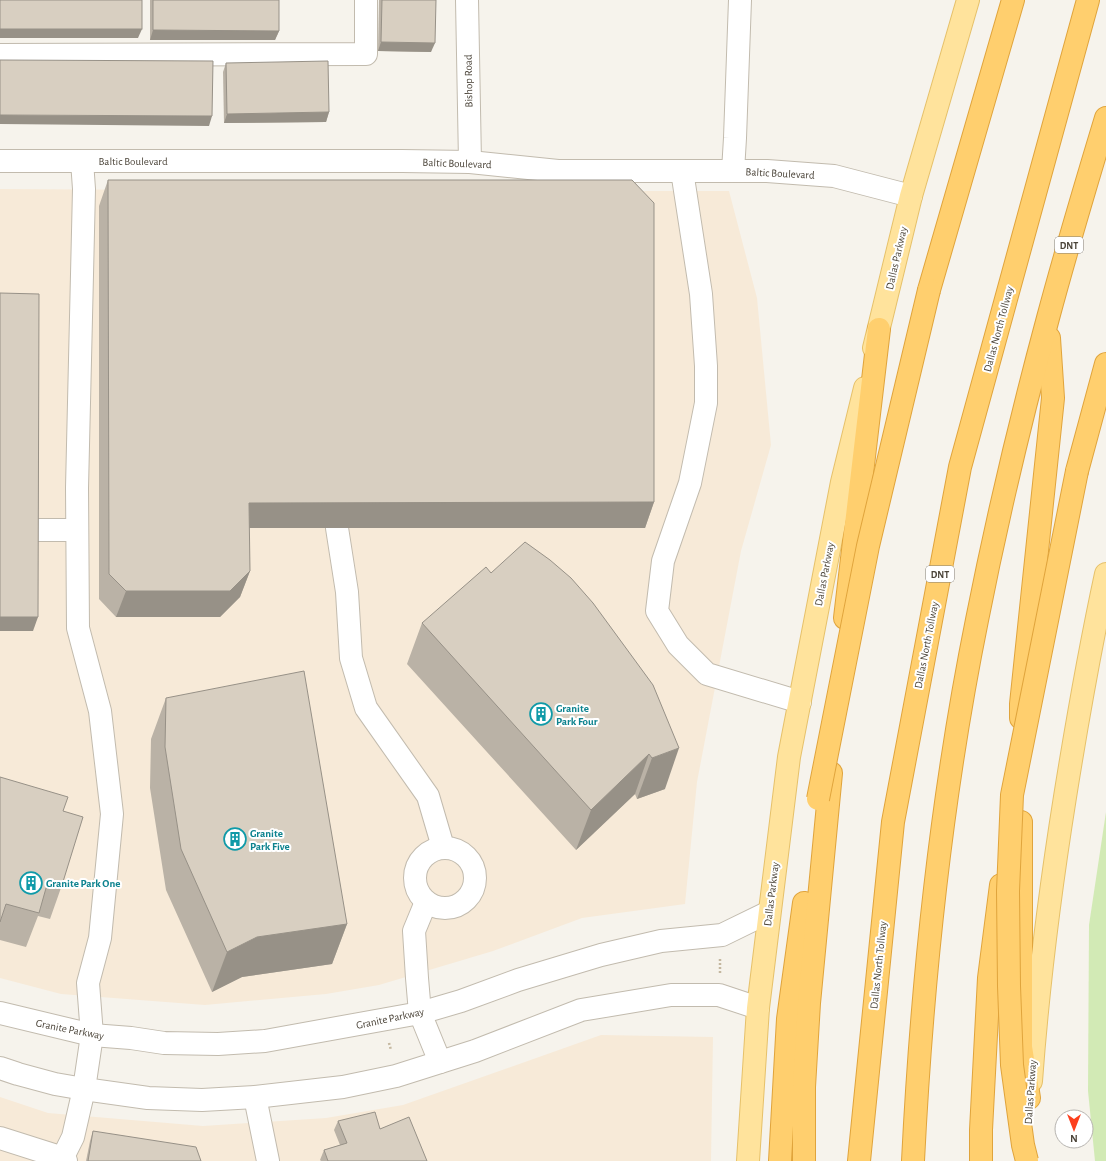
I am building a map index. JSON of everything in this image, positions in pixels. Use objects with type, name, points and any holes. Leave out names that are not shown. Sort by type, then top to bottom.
[{"type":"highway","points":[[780,1161],[788,1019],[818,799],[868,546],[929,290],[1013,0]]},
{"type":"highway","name":"Dallas North Tollway","points":[[859,1161],[892,822],[960,467],[1088,0]]},
{"type":"highway","name":"DNT","points":[[913,1161],[920,1040],[929,947],[945,814],[976,621],[996,527],[1048,317],[1106,118]]},
{"type":"highway","points":[[1030,1098],[1021,1047],[1021,704],[1053,398],[1048,317]]},
{"type":"highway","points":[[804,1161],[804,1087],[810,995],[846,605],[879,329]]},
{"type":"highway","points":[[981,1161],[981,1130],[989,978],[1012,795],[1077,471],[1106,364]]},
{"type":"highway","points":[[1012,795],[1008,891],[1012,1066],[1026,1161]]},
{"type":"main road","name":"Dallas Parkway","points":[[748,1161],[758,1008],[789,757],[842,482],[911,196],[968,0]]},
{"type":"main road","name":"Dallas Parkway","points":[[1026,1161],[1039,976],[1073,741],[1106,574]]},
{"type":"street","points":[[0,55],[366,54],[366,0]]},
{"type":"street","name":"Bishop Road","points":[[467,0],[470,162]]},
{"type":"street","points":[[733,170],[740,0]]},
{"type":"street","name":"Baltic Boulevard","points":[[0,161],[82,161],[342,172],[470,162],[558,170],[767,170],[834,176],[911,196]]},
{"type":"street","points":[[0,1138],[63,1160],[73,1137],[84,1089],[92,1035],[88,983],[100,938],[112,814],[100,711],[78,628],[77,488],[84,189],[82,161]]},
{"type":"street","points":[[682,170],[701,294],[706,366],[706,403],[690,483],[663,561],[657,611],[678,645],[707,674],[800,702]]},
{"type":"street","points":[[337,528],[347,592],[351,658],[366,708],[428,796],[443,847]]},
{"type":"street","points":[[33,530],[77,530]]},
{"type":"street","points":[[443,847],[457,850],[469,858],[475,871],[475,885],[465,902],[446,908],[435,906],[426,902],[419,894],[415,884],[415,873],[418,863],[425,855],[434,849],[443,847]]},
{"type":"street","points":[[426,902],[414,931],[420,1013],[440,1062]]},
{"type":"street","name":"Granite Parkway","points":[[0,1013],[92,1035],[131,1038],[164,1043],[218,1044],[265,1041],[420,1013],[461,1001],[518,980],[601,955],[661,941],[722,935],[769,912]]},
{"type":"street","points":[[0,1068],[48,1082],[84,1089],[148,1098],[202,1100],[255,1097],[343,1087],[396,1076],[513,1037],[581,1010],[671,995],[719,995],[758,1008]]},
{"type":"street","points":[[255,1097],[268,1161]]},
{"type":"path","points":[[719,975],[720,953]]},
{"type":"shaded area","points":[[0,189],[729,191],[757,298],[771,445],[741,551],[697,782],[685,904],[582,918],[493,951],[379,985],[326,994],[205,1005],[61,994],[0,978]]},
{"type":"shaded area","points":[[601,1035],[713,1037],[711,1161],[0,1161],[0,1097],[48,1113],[203,1126],[326,1118],[403,1105]]},
{"type":"green space","points":[[1106,812],[1106,1161],[1095,1161],[1094,1109],[1090,1109],[1088,1091],[1089,925]]},
{"type":"building","points":[[0,0],[142,0],[142,29],[0,29]]},
{"type":"building","points":[[153,0],[279,0],[279,31],[153,30]]},
{"type":"building","points":[[382,0],[436,0],[435,43],[381,42]]},
{"type":"building","points":[[0,60],[213,61],[212,116],[0,115]]},
{"type":"building","points":[[328,61],[329,112],[227,114],[226,63]]},
{"type":"building","points":[[108,180],[632,180],[654,203],[654,502],[249,503],[250,571],[230,591],[126,591],[109,574]]},
{"type":"building","points":[[0,293],[39,294],[38,617],[0,617]]},
{"type":"building","name":"Granite Park Four","points":[[525,542],[550,560],[571,578],[593,603],[653,685],[679,748],[652,758],[649,754],[591,810],[422,623],[486,567],[491,573]]},
{"type":"building","name":"Granite Park Five","points":[[304,671],[347,924],[257,937],[227,952],[181,849],[165,747],[166,698]]},
{"type":"building","name":"Granite Park One","points":[[0,777],[68,797],[63,811],[83,817],[62,885],[48,881],[39,913],[6,904],[0,922]]},
{"type":"building","points":[[375,1112],[380,1129],[409,1117],[427,1161],[328,1161],[324,1150],[347,1143],[338,1121]]},
{"type":"building","points":[[93,1131],[196,1147],[201,1161],[88,1161]]},
{"type":"place","name":"Granite Park Four","points":[[541,714]]},
{"type":"place","name":"Granite Park Five","points":[[235,839]]},
{"type":"place","name":"Granite Park One","points":[[31,883]]}]
